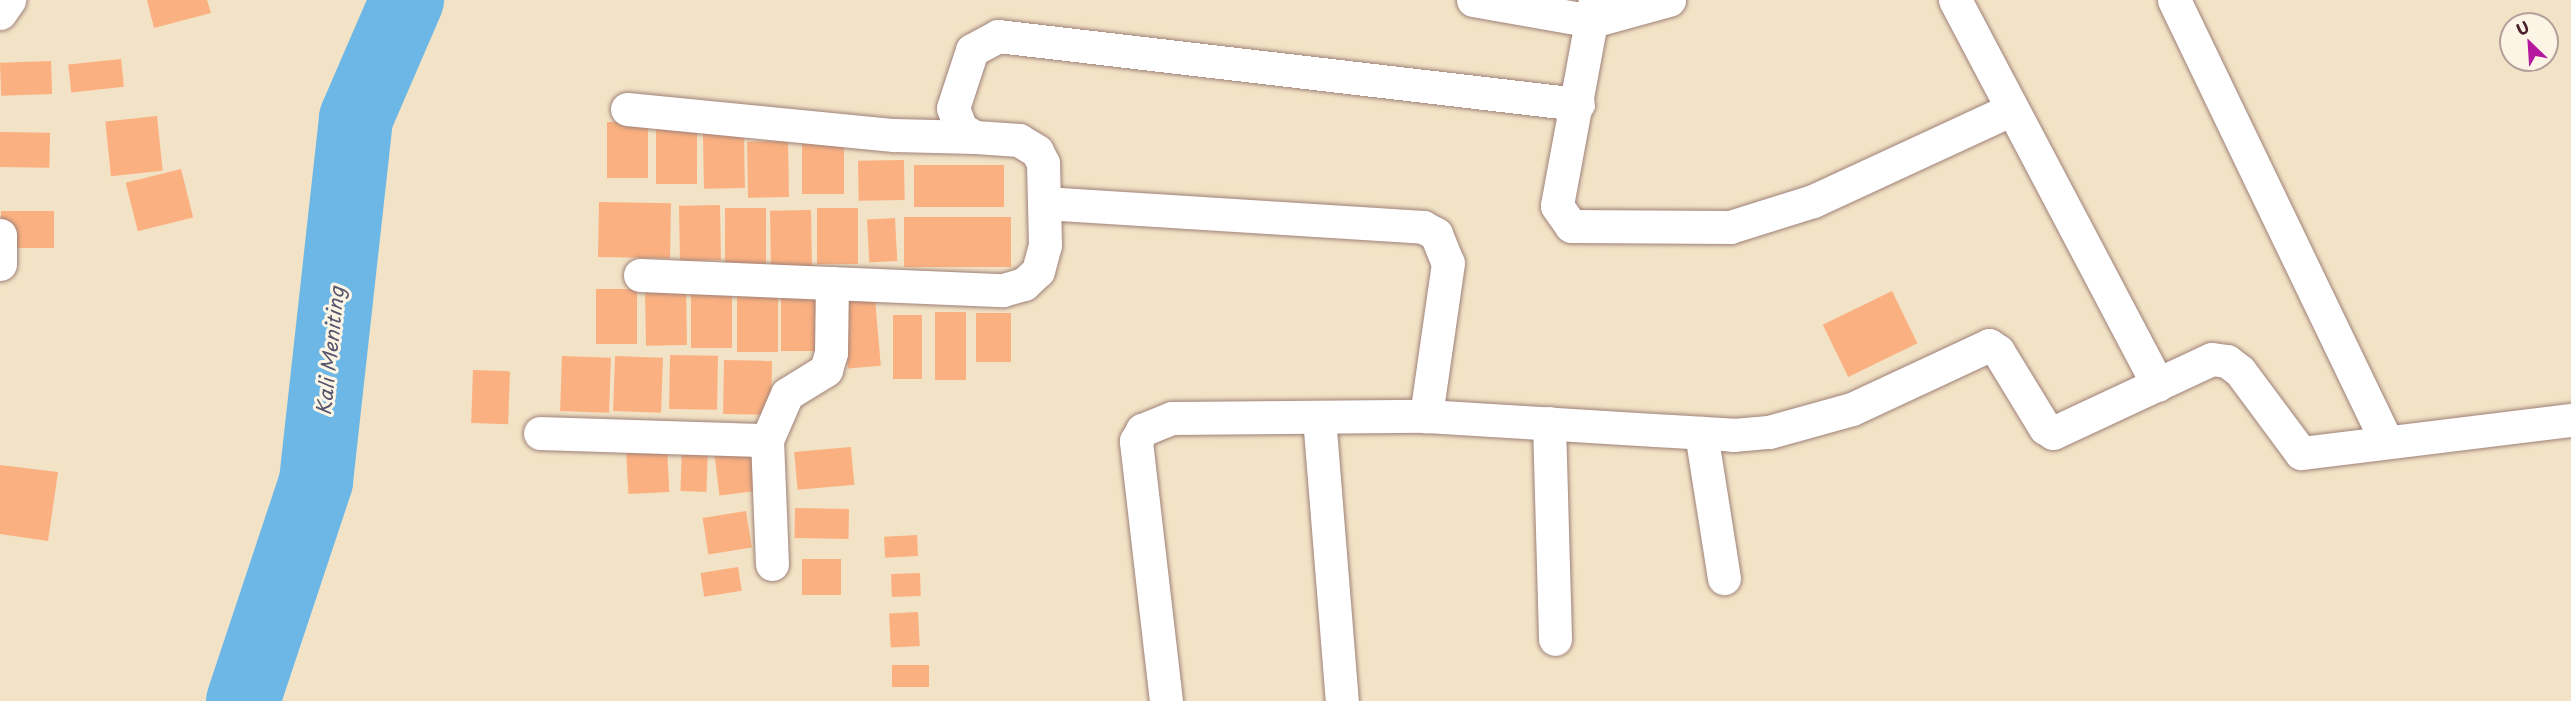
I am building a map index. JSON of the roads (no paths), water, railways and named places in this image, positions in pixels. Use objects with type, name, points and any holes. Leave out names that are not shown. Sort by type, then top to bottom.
[{"type":"street","points":[[0,13],[9,0]]},
{"type":"street","points":[[1473,0],[1593,10],[1669,0]]},
{"type":"street","points":[[1955,0],[2158,385]]},
{"type":"street","points":[[2174,0],[2386,440]]},
{"type":"street","points":[[1593,10],[1578,104],[1557,206],[1564,222],[1586,227],[1730,227],[1824,196],[2012,110]]},
{"type":"street","points":[[975,136],[961,129],[953,108],[972,50],[998,36],[1578,104]]},
{"type":"street","points":[[627,109],[894,135],[975,136],[1020,140],[1036,150],[1043,163],[1045,245],[1038,271],[1024,284],[1003,290],[640,275]]},
{"type":"street","points":[[1044,204],[1423,227],[1436,234],[1448,263],[1426,416]]},
{"type":"street","points":[[0,235],[0,264]]},
{"type":"street","points":[[772,564],[767,440],[787,393],[826,370],[831,353],[832,283]]},
{"type":"street","points":[[1166,701],[1136,457],[1142,430],[1172,418],[1426,416],[1701,433],[1769,432],[1852,409],[1984,345],[1996,348],[2045,428],[2054,433],[2212,360],[2227,361],[2301,453],[2386,440],[2571,420]]},
{"type":"street","points":[[1319,417],[1342,701]]},
{"type":"street","points":[[1549,423],[1555,639]]},
{"type":"street","points":[[540,433],[767,440]]},
{"type":"street","points":[[1701,433],[1724,578]]},
{"type":"waterway","name":"Kali Meniting","points":[[243,701],[316,481],[356,118],[407,0]]}]
